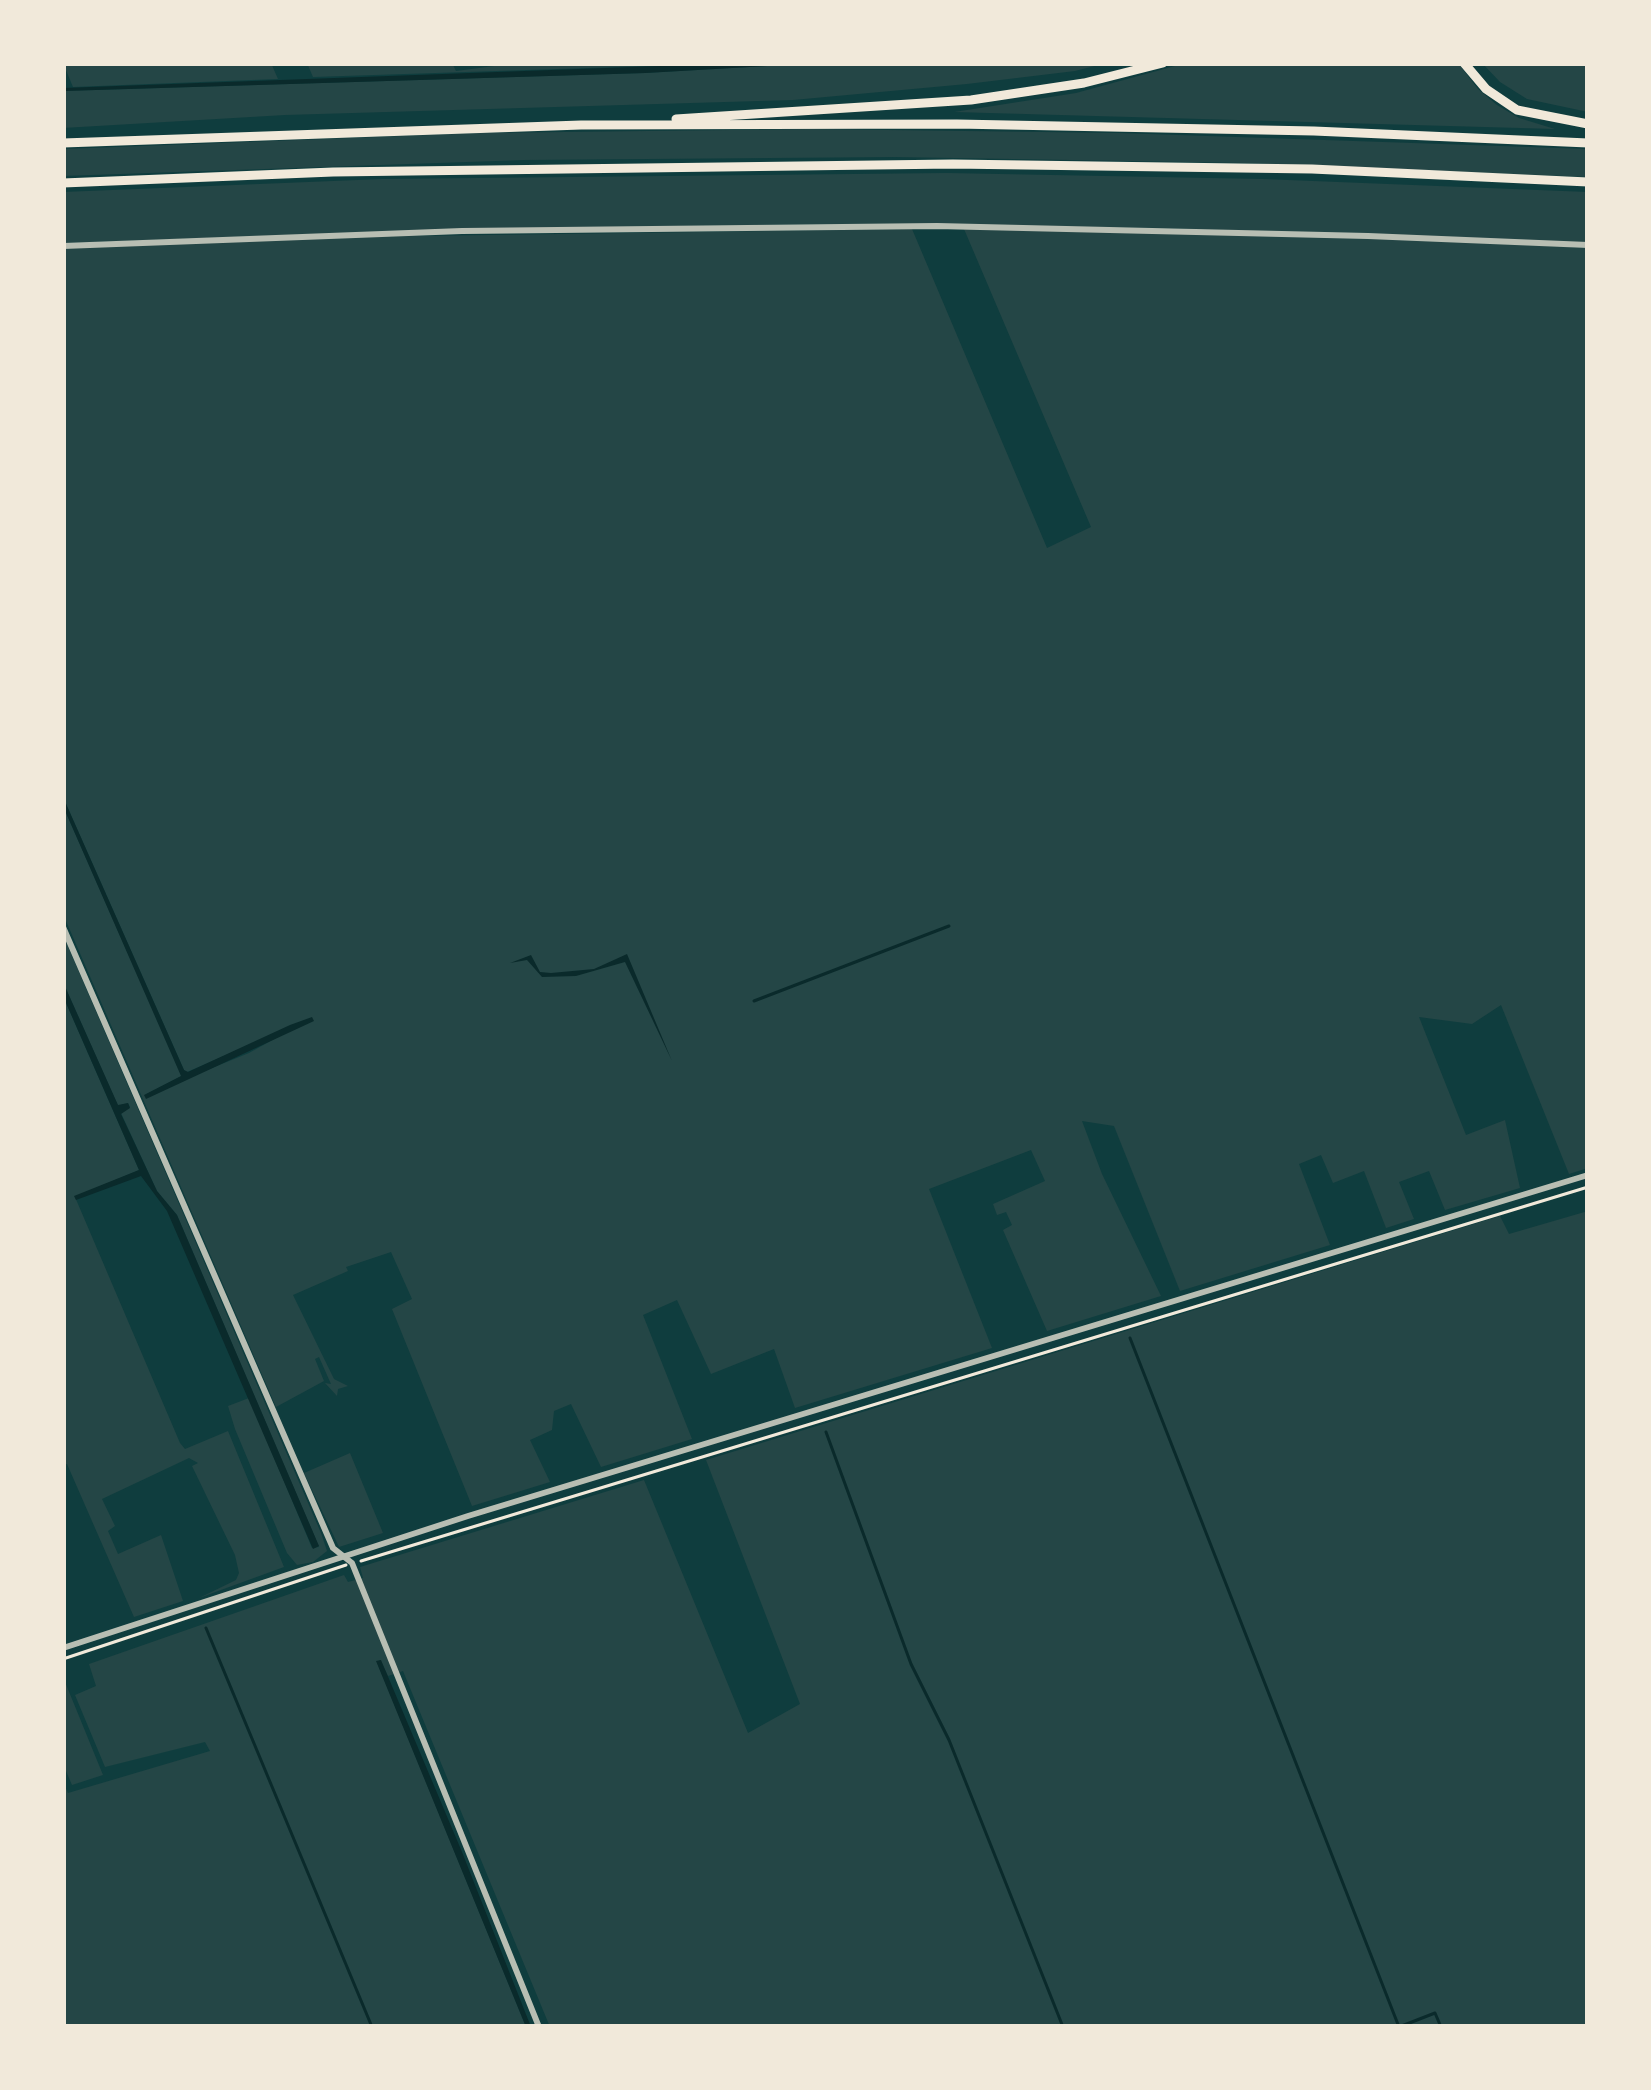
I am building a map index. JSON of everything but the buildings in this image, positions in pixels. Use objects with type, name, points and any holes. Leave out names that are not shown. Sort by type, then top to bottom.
[{"type":"highway","points":[[63,143],[581,125],[971,100],[1124,75],[1163,63]]},
{"type":"highway","points":[[1464,63],[1486,88],[1517,110],[1588,124]]},
{"type":"highway","points":[[581,125],[958,124],[1588,143]]},
{"type":"highway","points":[[63,183],[333,172],[953,164],[1312,169],[1588,182]]},
{"type":"street","points":[[63,246],[416,232],[937,226],[1588,245]]},
{"type":"street","points":[[63,927],[333,1548],[352,1563],[539,2027]]},
{"type":"street","points":[[63,1648],[342,1556],[1588,1175]]},
{"type":"path","points":[[63,1660],[352,1563],[1588,1186]]},
{"type":"shaded area","points":[[63,63],[271,63],[278,79],[73,87]]},
{"type":"shaded area","points":[[307,63],[452,63],[456,71],[494,63],[742,63],[313,77]]},
{"type":"shaded area","points":[[819,63],[1106,63],[967,84],[793,100],[285,115],[63,128],[63,91]]},
{"type":"shaded area","points":[[819,63],[63,91],[63,88]]},
{"type":"shaded area","points":[[1186,63],[1458,63],[1497,105],[1519,118],[1555,129],[954,112],[1076,93]]},
{"type":"shaded area","points":[[1482,63],[1588,63],[1588,112],[1527,99]]},
{"type":"shaded area","points":[[812,129],[1120,133],[1588,149],[1588,177],[1243,163],[895,157],[525,160],[63,176],[63,149],[481,133]]},
{"type":"shaded area","points":[[947,173],[1588,192],[1588,243],[1166,228],[825,224],[465,229],[63,243],[63,192],[382,179]]},
{"type":"shaded area","points":[[912,229],[1047,548],[1091,527],[964,229],[1360,237],[1588,248],[1588,1168],[1569,1174],[1501,1005],[1472,1024],[1419,1017],[1466,1135],[1505,1120],[1520,1188],[1445,1210],[1429,1171],[1399,1182],[1414,1219],[1386,1228],[1364,1171],[1333,1183],[1321,1155],[1299,1164],[1330,1245],[1180,1291],[1114,1126],[1082,1121],[1161,1296],[1047,1331],[1003,1230],[1012,1225],[1006,1212],[997,1215],[993,1204],[1045,1181],[1031,1150],[929,1189],[992,1348],[795,1408],[774,1349],[711,1374],[677,1300],[643,1315],[692,1439],[601,1467],[571,1404],[554,1411],[552,1430],[530,1440],[550,1482],[472,1506],[392,1309],[412,1299],[391,1252],[346,1267],[348,1271],[293,1295],[334,1379],[348,1386],[338,1389],[337,1396],[325,1383],[331,1384],[319,1357],[315,1359],[324,1381],[276,1407],[63,914],[63,806],[182,1076],[145,1095],[249,1053],[312,1018],[184,1070],[63,797],[63,248],[345,237]]},
{"type":"shaded area","points":[[63,797],[184,1070],[290,1025],[312,1017],[314,1021],[146,1099],[144,1095],[181,1076]]},
{"type":"shaded area","points":[[63,935],[321,1533],[327,1551],[313,1562],[297,1565],[287,1553],[235,1429],[228,1406],[249,1398],[312,1548],[319,1547],[177,1215],[157,1191],[121,1113],[130,1107],[128,1103],[118,1106],[63,982]]},
{"type":"shaded area","points":[[627,954],[672,1061],[625,962],[576,976],[542,977],[527,960],[510,963],[531,955],[540,972],[551,973],[594,969]]},
{"type":"shaded area","points":[[63,982],[118,1105],[128,1103],[130,1108],[121,1114],[157,1191],[177,1215],[319,1546],[313,1549],[167,1211],[141,1176],[76,1200],[74,1196],[139,1170],[63,996]]},
{"type":"shaded area","points":[[63,996],[139,1170],[75,1197],[180,1443],[185,1449],[228,1431],[284,1567],[199,1598],[236,1580],[239,1573],[192,1466],[198,1463],[189,1458],[102,1499],[115,1526],[108,1531],[118,1554],[161,1535],[183,1601],[134,1617],[67,1464],[63,1465]]},
{"type":"shaded area","points":[[1588,1211],[1588,2027],[550,2027],[403,1671],[388,1676],[380,1660],[526,2027],[63,2027],[63,1782],[68,1793],[210,1751],[205,1742],[105,1767],[75,1695],[96,1686],[89,1664],[344,1575],[348,1582],[363,1578],[360,1567],[644,1480],[748,1733],[800,1704],[706,1460],[1500,1216],[1509,1234]]},
{"type":"shaded area","points":[[350,1453],[383,1533],[339,1547],[304,1473]]},
{"type":"shaded area","points":[[381,1660],[531,2027],[526,2027],[376,1661]]},
{"type":"shaded area","points":[[63,1677],[103,1775],[72,1785],[63,1764]]},
{"type":"waterway","points":[[754,1001],[949,926]]},
{"type":"waterway","points":[[1130,1338],[1399,2027],[1435,2013],[1441,2027]]},
{"type":"waterway","points":[[826,1432],[911,1664],[949,1740],[1063,2027]]},
{"type":"waterway","points":[[206,1628],[372,2027]]}]
